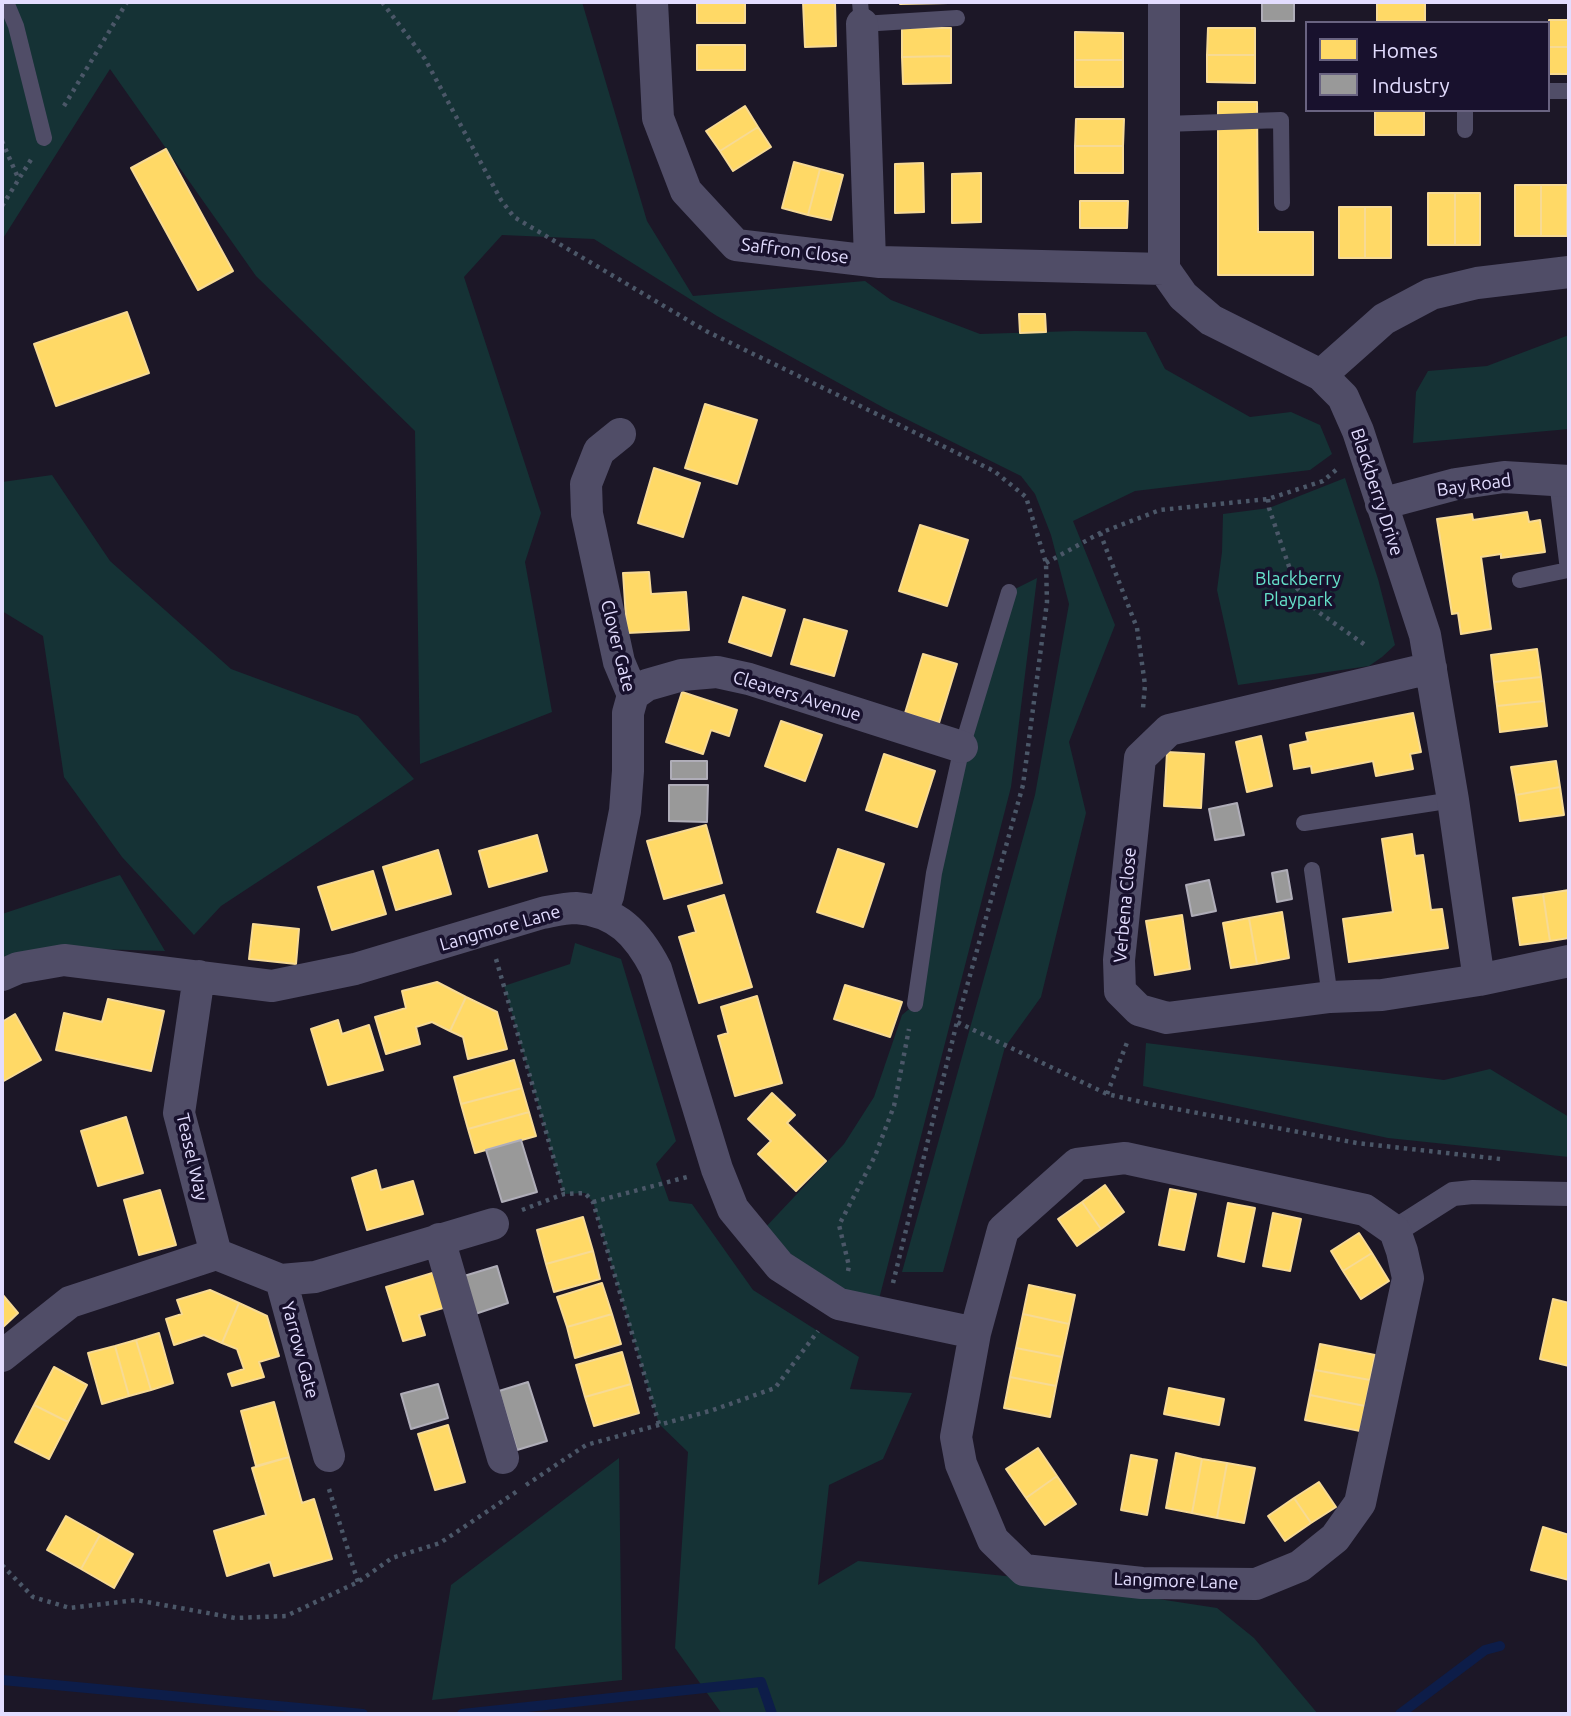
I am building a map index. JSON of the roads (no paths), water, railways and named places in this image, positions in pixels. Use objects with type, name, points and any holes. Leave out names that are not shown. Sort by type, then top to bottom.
[{"type":"street","name":"Saffron Close","points":[[652,2],[658,118],[686,191],[736,245],[880,262],[1164,269]]},
{"type":"street","points":[[1164,2],[1164,269]]},
{"type":"street","name":"Saffron Close","points":[[861,13],[870,260]]},
{"type":"street","name":"Blackberry Drive","points":[[1164,269],[1183,296],[1211,320],[1321,375],[1343,397],[1363,447],[1425,635],[1453,800],[1479,980]]},
{"type":"street","points":[[1321,375],[1384,320],[1431,294],[1477,283],[1569,272]]},
{"type":"street","name":"Clover Gate","points":[[602,912],[608,896],[625,811],[628,713],[633,695],[619,662],[587,514],[586,484],[599,451],[620,435]]},
{"type":"street","name":"Bay Road","points":[[1381,504],[1456,484],[1504,477],[1563,481]]},
{"type":"street","name":"Verbena Close","points":[[1330,997],[1167,1018],[1139,1010],[1119,991],[1119,960],[1140,758],[1169,730],[1431,668]]},
{"type":"street","name":"Cleavers Avenue","points":[[633,695],[647,685],[682,675],[717,672],[749,679],[962,747]]},
{"type":"street","name":"Langmore Lane","points":[[2,975],[18,968],[64,960],[272,986],[355,969],[542,913],[573,908],[602,912],[626,927],[645,947],[656,970],[717,1169],[733,1209],[780,1266],[839,1304],[975,1333]]},
{"type":"street","points":[[1330,997],[1382,995],[1479,980],[1569,961]]},
{"type":"street","name":"Teasel Way","points":[[199,976],[179,1113],[216,1254]]},
{"type":"street","name":"Langmore Lane","points":[[1125,1158],[1365,1209],[1395,1231],[1408,1278],[1360,1503],[1335,1538],[1300,1566],[1256,1584],[1142,1583],[1024,1570],[993,1540],[961,1464],[956,1437],[975,1333],[1003,1230],[1077,1164],[1125,1158]]},
{"type":"street","points":[[1395,1231],[1453,1194],[1569,1194]]},
{"type":"street","name":"Yarrow Gate","points":[[329,1456],[281,1280],[315,1277],[493,1224]]},
{"type":"street","points":[[439,1240],[503,1458]]},
{"type":"street","points":[[2,1356],[70,1302],[216,1254],[281,1280]]},
{"type":"lane","points":[[6,2],[16,26],[44,138]]},
{"type":"lane","points":[[861,13],[957,18]]},
{"type":"lane","points":[[1550,91],[1569,90]]},
{"type":"lane","points":[[1465,112],[1465,130]]},
{"type":"lane","points":[[1165,124],[1281,120],[1282,204]]},
{"type":"lane","points":[[1520,580],[1568,570],[1563,481]]},
{"type":"lane","points":[[915,1004],[934,873],[962,747],[1009,592]]},
{"type":"lane","points":[[1304,823],[1453,800]]},
{"type":"lane","points":[[1312,870],[1330,997]]},
{"type":"waterway","points":[[1400,1714],[1485,1650],[1500,1646]]},
{"type":"waterway","points":[[2,1680],[363,1714]]},
{"type":"waterway","points":[[462,1714],[761,1682],[772,1714]]},
{"type":"park label","name":"Blackberry Playpark","points":[[1298,589]]}]
